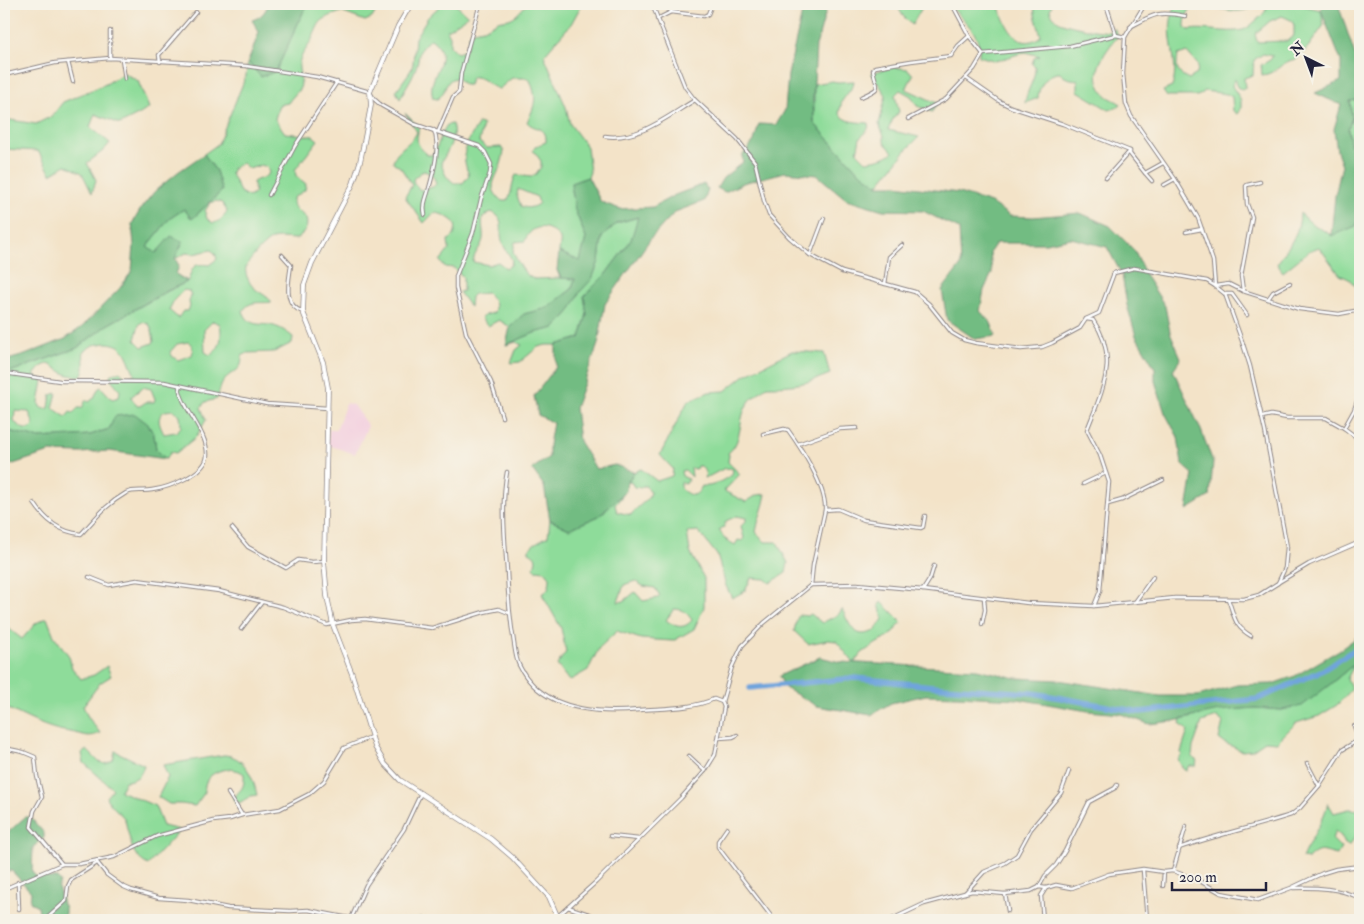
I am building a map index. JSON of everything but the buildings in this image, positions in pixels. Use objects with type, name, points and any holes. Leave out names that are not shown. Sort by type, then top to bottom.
[{"type":"main road","points":[[410,4],[398,26],[370,92],[371,105],[357,174],[307,275],[302,294],[303,312],[325,369],[328,388],[324,561],[326,596],[334,625],[378,752],[390,771],[400,780],[490,839],[512,857],[543,890],[559,918]]},
{"type":"street","points":[[438,132],[453,97],[458,92],[461,73],[480,4]]},
{"type":"street","points":[[652,4],[685,87],[695,100],[732,134],[755,162],[765,208],[769,215],[810,255],[842,272],[910,290],[918,294],[929,304],[949,330],[960,338],[998,347],[1027,349],[1042,347],[1052,343],[1080,328],[1086,319],[1099,313],[1114,273],[1134,268],[1207,281],[1225,294],[1246,353],[1262,417],[1287,547],[1285,568],[1278,583]]},
{"type":"street","points":[[671,12],[672,4]]},
{"type":"street","points":[[657,18],[671,12],[704,16],[708,14],[712,4]]},
{"type":"street","points":[[952,4],[969,36],[983,54]]},
{"type":"street","points":[[1106,4],[1116,35]]},
{"type":"street","points":[[1144,4],[1125,37],[1123,74],[1126,104],[1131,116],[1175,179],[1203,229],[1213,261],[1215,286]]},
{"type":"street","points":[[160,62],[159,55],[196,12]]},
{"type":"street","points":[[1129,28],[1153,14],[1167,12],[1185,16]]},
{"type":"street","points":[[110,30],[110,58]]},
{"type":"street","points":[[983,54],[1070,46],[1116,35],[1125,37]]},
{"type":"street","points":[[861,96],[877,89],[877,80],[873,68],[951,56],[969,36]]},
{"type":"street","points":[[908,119],[946,99],[974,69],[983,54]]},
{"type":"street","points":[[4,75],[66,61],[110,58],[246,66],[304,74],[370,92],[382,106],[414,124],[479,146],[485,152],[491,164],[490,173],[472,233],[456,276],[456,288],[466,333],[492,382],[502,418]]},
{"type":"street","points":[[122,59],[125,79]]},
{"type":"street","points":[[66,61],[69,63],[72,82]]},
{"type":"street","points":[[966,78],[1011,107],[1063,124],[1130,151],[1130,154],[1152,181]]},
{"type":"street","points":[[269,195],[298,141],[336,82]]},
{"type":"street","points":[[605,136],[617,138],[647,128],[695,100]]},
{"type":"street","points":[[425,216],[424,206],[437,139],[434,130]]},
{"type":"street","points":[[1106,178],[1130,151]]},
{"type":"street","points":[[1145,173],[1164,163]]},
{"type":"street","points":[[1164,185],[1175,179]]},
{"type":"street","points":[[1243,291],[1241,276],[1252,217],[1247,204],[1246,186],[1260,182]]},
{"type":"street","points":[[810,255],[824,218]]},
{"type":"street","points":[[1186,232],[1203,229]]},
{"type":"street","points":[[885,284],[889,257],[902,245]]},
{"type":"street","points":[[282,255],[291,266],[287,287],[293,306],[296,310],[303,312]]},
{"type":"street","points":[[1268,299],[1273,292],[1290,283]]},
{"type":"street","points":[[1215,286],[1228,284],[1243,291],[1299,309],[1333,313],[1360,310]]},
{"type":"street","points":[[1225,294],[1232,294],[1247,315]]},
{"type":"street","points":[[1086,319],[1094,320],[1104,339],[1108,353],[1107,375],[1087,430],[1109,482],[1100,591],[1094,606]]},
{"type":"street","points":[[4,373],[60,381],[161,381],[268,404],[328,408]]},
{"type":"street","points":[[34,503],[44,517],[56,527],[81,534],[102,510],[129,492],[159,489],[195,474],[206,463],[207,453],[196,422],[180,394],[179,385]]},
{"type":"street","points":[[1344,428],[1354,410],[1360,393]]},
{"type":"street","points":[[1262,417],[1322,418],[1344,428],[1360,440]]},
{"type":"street","points":[[798,444],[840,429],[858,428]]},
{"type":"street","points":[[763,434],[786,429],[805,456],[825,501],[825,510],[812,564],[812,585]]},
{"type":"street","points":[[507,472],[504,487],[509,613],[519,665],[533,685],[562,704],[605,712],[706,703],[714,699],[722,702]]},
{"type":"street","points":[[1083,484],[1106,472]]},
{"type":"street","points":[[1108,504],[1122,500],[1163,480]]},
{"type":"street","points":[[825,510],[838,509],[864,520],[921,528],[923,527],[925,516]]},
{"type":"street","points":[[232,528],[248,547],[286,568],[298,560],[324,561]]},
{"type":"street","points":[[559,918],[568,907],[681,798],[705,771],[715,756],[724,707],[722,702],[732,666],[742,646],[764,623],[812,585],[857,584],[1047,605],[1094,606],[1175,598],[1244,599],[1259,595],[1309,564],[1360,542]]},
{"type":"street","points":[[923,590],[930,579],[934,566]]},
{"type":"street","points":[[89,577],[109,585],[137,580],[197,587],[234,594],[293,610],[324,625],[369,619],[432,628],[499,609],[509,613]]},
{"type":"street","points":[[1134,603],[1153,577]]},
{"type":"street","points":[[982,624],[985,610],[984,598]]},
{"type":"street","points":[[1228,599],[1236,624],[1242,631],[1251,636]]},
{"type":"street","points":[[241,629],[262,602]]},
{"type":"street","points":[[1179,848],[1200,840],[1217,837],[1291,815],[1300,808],[1318,786],[1342,750],[1360,739],[1354,726]]},
{"type":"street","points":[[719,738],[737,735]]},
{"type":"street","points":[[4,889],[62,864],[96,862],[114,857],[157,836],[212,821],[274,810],[292,804],[309,794],[324,781],[344,748],[373,737]]},
{"type":"street","points":[[4,748],[35,757],[36,774],[42,796],[34,811],[31,827],[62,864]]},
{"type":"street","points":[[689,756],[705,771]]},
{"type":"street","points":[[1307,763],[1318,786]]},
{"type":"street","points":[[965,893],[984,872],[1005,863],[1017,855],[1031,830],[1061,793],[1069,771]]},
{"type":"street","points":[[890,920],[924,904],[975,890],[1005,894],[1031,892],[1039,887],[1045,876],[1065,852],[1089,802],[1115,788],[1117,785]]},
{"type":"street","points":[[228,793],[242,815]]},
{"type":"street","points":[[351,920],[366,886],[404,829],[421,793]]},
{"type":"street","points":[[1173,871],[1186,826]]},
{"type":"street","points":[[727,828],[718,842],[718,847],[774,920]]},
{"type":"street","points":[[610,836],[639,839]]},
{"type":"street","points":[[96,862],[107,876],[122,886],[159,898],[188,900],[228,908],[308,910],[338,915],[351,920],[359,920]]},
{"type":"street","points":[[45,920],[66,901],[68,886],[71,880],[96,862]]},
{"type":"street","points":[[1039,887],[1046,888],[1059,884],[1072,888],[1109,874],[1142,869],[1164,872],[1173,871],[1205,884],[1221,893],[1258,900],[1324,873],[1336,869],[1360,866]]},
{"type":"street","points":[[1142,869],[1147,920]]},
{"type":"street","points":[[1163,886],[1164,872]]},
{"type":"street","points":[[18,882],[19,909]]},
{"type":"street","points":[[1291,888],[1319,887],[1336,889],[1360,898]]},
{"type":"street","points":[[1043,920],[1041,896],[1046,888]]},
{"type":"street","points":[[1005,894],[1008,911]]},
{"type":"street","points":[[568,907],[606,920]]},
{"type":"street","points":[[404,920],[424,918],[439,920]]},
{"type":"shaded area","points":[[346,403],[353,405],[368,426],[355,454],[328,445],[329,429],[336,430]]},
{"type":"green space","points":[[268,4],[307,4],[276,71],[261,77],[248,62],[259,32],[252,20],[258,18],[266,10]]},
{"type":"green space","points":[[307,4],[380,4],[372,18],[365,21],[341,12],[320,23],[300,61],[300,88],[288,103],[279,105],[275,119],[285,133],[313,136],[318,140],[295,170],[296,176],[306,184],[305,190],[293,198],[293,205],[306,218],[307,225],[303,233],[296,239],[273,239],[262,247],[250,260],[246,270],[250,283],[272,302],[252,303],[243,311],[252,323],[274,326],[286,332],[293,337],[292,343],[274,352],[247,353],[242,356],[241,365],[224,381],[217,399],[205,402],[201,408],[206,420],[196,437],[176,453],[171,452],[166,459],[156,449],[154,435],[109,429],[90,435],[39,438],[4,430],[4,378],[10,372],[77,348],[107,325],[187,282],[175,274],[188,281],[196,265],[209,265],[217,259],[215,253],[211,250],[193,254],[186,253],[175,259],[156,253],[147,247],[169,219],[184,209],[192,219],[222,191],[216,171],[204,154],[218,144],[246,76],[248,62],[261,77],[276,71]],"holes":[[[242,163],[249,169],[261,165],[267,167],[269,173],[253,182],[255,193],[249,197],[240,192],[231,174],[233,168]],[[216,201],[222,203],[227,211],[222,219],[213,223],[207,219],[205,211],[210,203]],[[184,290],[189,291],[191,295],[188,311],[183,311],[178,318],[169,310],[174,300]],[[213,321],[220,324],[221,337],[217,349],[210,355],[205,352],[204,330]],[[142,322],[149,324],[154,341],[142,347],[135,340],[139,325]],[[188,342],[193,350],[192,355],[178,360],[170,352],[177,344]],[[106,343],[118,346],[125,352],[135,374],[126,378],[120,371],[110,375],[110,378],[120,390],[119,397],[112,399],[101,387],[94,398],[89,402],[86,400],[82,408],[78,408],[73,413],[70,412],[66,417],[53,408],[57,393],[51,395],[49,408],[44,409],[40,407],[43,381],[34,375],[42,366],[49,364],[67,374],[81,376],[84,370],[84,351],[93,345]],[[143,387],[151,389],[155,399],[154,402],[146,402],[137,406],[131,397]],[[173,410],[180,415],[181,427],[176,432],[164,434],[159,422],[160,416],[165,411]],[[15,411],[29,412],[34,425],[30,429],[24,429],[14,422]]]},
{"type":"green space","points":[[442,4],[455,4],[468,16],[447,30],[450,36],[450,46],[457,53],[465,49],[470,34],[473,31],[483,29],[498,21],[512,18],[527,4],[582,4],[571,24],[544,55],[566,107],[570,124],[587,147],[590,172],[588,177],[571,183],[575,210],[586,238],[580,262],[559,252],[560,238],[546,228],[537,228],[530,232],[525,241],[515,242],[513,252],[522,268],[531,278],[560,278],[557,270],[561,278],[575,279],[572,289],[547,308],[524,314],[510,327],[499,320],[488,326],[481,318],[494,313],[495,310],[494,302],[487,293],[474,294],[471,297],[470,307],[459,292],[463,291],[463,277],[454,268],[445,267],[440,261],[449,250],[448,240],[454,236],[456,224],[446,216],[434,213],[424,223],[405,197],[412,185],[401,168],[393,162],[397,154],[412,140],[417,132],[405,113],[419,127],[418,143],[427,155],[432,155],[447,125],[452,124],[452,139],[441,163],[446,176],[454,183],[463,183],[469,175],[465,160],[466,148],[479,123],[483,125],[479,142],[487,148],[501,147],[504,151],[493,188],[502,201],[507,201],[516,175],[531,177],[541,167],[541,161],[533,150],[536,146],[546,142],[545,133],[527,122],[534,106],[534,92],[530,80],[525,78],[512,78],[499,89],[475,77],[471,77],[469,85],[464,85],[457,78],[448,83],[440,97],[437,99],[433,98],[433,82],[441,60],[441,53],[438,46],[431,39],[420,50],[417,65],[400,99],[396,91],[411,70],[415,38],[428,17]],"holes":[[[424,171],[435,179],[436,184],[433,187],[420,190],[413,179]],[[518,189],[537,197],[539,203],[532,207],[523,207],[517,196]],[[491,212],[499,217],[502,241],[512,260],[511,265],[506,268],[498,262],[489,265],[473,262],[483,239],[483,217]]]},
{"type":"green space","points":[[804,4],[828,4],[816,46],[813,99],[814,123],[857,170],[878,185],[895,185],[959,193],[991,203],[1010,216],[1033,217],[1080,213],[1110,226],[1134,250],[1147,278],[1165,306],[1170,332],[1181,358],[1173,370],[1201,430],[1213,462],[1210,496],[1187,510],[1193,474],[1182,464],[1178,437],[1165,413],[1155,381],[1155,368],[1136,336],[1127,305],[1122,275],[1107,247],[1071,238],[1046,243],[996,243],[990,252],[992,273],[984,290],[980,311],[991,323],[996,336],[975,339],[947,320],[942,290],[961,265],[959,229],[923,211],[883,210],[846,199],[817,175],[785,172],[743,183],[725,192],[717,188],[723,178],[743,162],[742,156],[754,141],[759,124],[776,125],[785,110],[788,75]]},
{"type":"green space","points":[[896,4],[924,4],[912,25],[903,16]]},
{"type":"green space","points":[[956,4],[998,4],[1008,27],[1018,39],[1025,42],[1033,41],[1041,36],[1034,4],[1052,4],[1050,10],[1055,19],[1065,24],[1111,32],[1114,28],[1118,36],[1107,50],[1099,65],[1098,81],[1107,96],[1121,104],[1109,110],[1078,91],[1078,80],[1066,78],[1060,73],[1052,75],[1044,81],[1038,98],[1025,103],[1035,72],[1035,67],[1032,64],[1034,58],[1040,56],[1025,52],[996,61],[979,56],[978,41],[975,35],[967,23],[951,7]]},
{"type":"green space","points":[[1177,4],[1255,4],[1247,9],[1238,11],[1204,6],[1197,7],[1191,9],[1186,18],[1185,27],[1189,30],[1236,31],[1245,29],[1259,18],[1266,10],[1267,6],[1265,4],[1297,4],[1321,10],[1324,25],[1297,59],[1262,75],[1261,65],[1273,56],[1263,54],[1254,60],[1253,75],[1244,78],[1245,88],[1242,90],[1237,87],[1236,80],[1234,80],[1232,86],[1241,100],[1241,108],[1237,114],[1233,111],[1232,97],[1227,94],[1204,91],[1197,96],[1167,97],[1163,91],[1172,87],[1174,77],[1175,66],[1170,25],[1172,14]],"holes":[[[1282,16],[1291,20],[1294,25],[1294,35],[1287,41],[1257,42],[1255,34],[1270,21]],[[1187,52],[1198,65],[1197,74],[1189,79],[1182,75],[1177,67],[1178,55]]]},
{"type":"green space","points":[[1322,4],[1338,4],[1360,70],[1360,105],[1357,100],[1350,101],[1352,117],[1348,129],[1351,148],[1360,176],[1360,213],[1356,226],[1331,236],[1335,196],[1342,165],[1337,151],[1334,129],[1341,105],[1315,93],[1341,81],[1341,61],[1321,10]]},
{"type":"green space","points":[[893,67],[908,69],[913,75],[906,89],[937,103],[932,112],[917,106],[911,96],[900,90],[895,95],[899,112],[888,130],[919,137],[878,185],[857,170],[814,123],[814,84],[832,81],[854,81],[853,86],[842,101],[839,113],[845,119],[869,123],[868,129],[860,138],[857,152],[866,161],[877,159],[893,152],[884,142],[884,136],[879,124],[886,95],[871,73]]},
{"type":"green space","points":[[124,73],[138,81],[149,108],[120,124],[95,114],[90,127],[110,143],[87,163],[96,180],[92,193],[82,173],[66,165],[51,174],[38,151],[4,149],[4,119],[36,124],[52,116],[63,102],[106,84]]},
{"type":"green space","points":[[1357,100],[1360,105],[1360,176],[1351,148],[1348,129],[1352,117],[1349,101]]},
{"type":"green space","points":[[204,154],[216,171],[222,191],[192,219],[184,209],[169,219],[147,247],[156,253],[171,236],[183,242],[175,258],[179,266],[176,274],[187,282],[167,291],[107,325],[77,348],[10,372],[4,378],[4,361],[65,339],[82,327],[120,288],[132,271],[134,245],[132,224],[142,207],[155,191]]},
{"type":"green space","points":[[588,177],[601,202],[620,209],[653,207],[675,195],[704,184],[708,190],[704,201],[675,212],[651,238],[605,304],[598,344],[575,408],[579,441],[596,469],[615,465],[634,472],[627,483],[626,491],[599,516],[569,529],[550,520],[544,486],[532,469],[549,457],[553,423],[538,415],[534,396],[556,367],[556,345],[580,338],[587,314],[584,296],[605,275],[631,240],[638,217],[617,223],[602,237],[599,261],[592,279],[580,292],[570,311],[555,328],[534,333],[506,345],[510,327],[524,314],[547,308],[572,289],[575,279],[561,278],[557,270],[559,252],[580,261],[586,238],[575,210],[571,183]]},
{"type":"green space","points":[[1300,213],[1311,223],[1331,235],[1356,226],[1360,213],[1360,291],[1349,279],[1340,275],[1319,247],[1309,251],[1283,272],[1277,264],[1296,234]]},
{"type":"green space","points":[[639,217],[631,240],[605,275],[584,296],[587,314],[580,338],[556,345],[538,347],[520,362],[511,363],[516,350],[522,345],[516,342],[506,345],[534,333],[555,328],[570,311],[579,292],[592,279],[599,261],[602,237],[617,223]]},
{"type":"green space","points":[[792,351],[824,353],[830,374],[799,384],[767,386],[745,408],[739,436],[728,453],[728,462],[740,474],[724,491],[746,502],[757,495],[766,494],[756,532],[765,542],[777,542],[788,563],[786,573],[770,583],[765,579],[751,578],[745,591],[732,598],[726,586],[717,555],[698,531],[687,532],[690,552],[704,578],[704,607],[694,629],[673,641],[641,639],[617,631],[599,648],[588,670],[569,681],[557,665],[566,652],[561,628],[542,594],[548,589],[550,577],[545,571],[536,570],[534,567],[536,558],[529,552],[529,549],[548,536],[550,520],[569,529],[599,516],[626,491],[615,505],[617,512],[631,515],[651,493],[646,486],[641,488],[634,487],[631,482],[627,483],[634,472],[641,469],[657,481],[672,476],[673,469],[660,455],[688,401],[709,392],[725,391],[745,375]],"holes":[[[697,466],[701,466],[706,473],[704,478],[726,468],[733,469],[732,475],[714,485],[702,486],[698,493],[690,495],[681,489],[681,482],[686,484],[688,479],[682,476],[681,471],[685,470],[692,477],[691,468],[696,469]],[[737,516],[746,518],[746,521],[741,526],[744,538],[742,541],[738,540],[735,545],[725,539],[719,530],[724,527],[726,521]],[[635,581],[643,586],[655,588],[660,596],[643,601],[635,592],[624,601],[618,602],[624,585]],[[674,609],[684,612],[692,620],[683,626],[666,620]]]},
{"type":"green space","points":[[135,414],[148,424],[154,435],[156,449],[166,459],[109,451],[80,453],[50,452],[4,467],[4,430],[39,438],[90,435],[109,429],[115,416]]},
{"type":"green space","points":[[882,602],[902,622],[889,637],[862,653],[854,663],[836,641],[828,640],[808,644],[794,631],[799,615],[807,616],[811,614],[822,623],[839,614],[842,609],[850,624],[859,633],[875,631],[883,619],[879,604]]},
{"type":"green space","points":[[47,618],[54,636],[69,656],[72,668],[81,679],[94,675],[107,666],[111,676],[100,683],[83,706],[88,717],[100,733],[96,735],[89,736],[53,728],[4,707],[4,627],[22,639],[36,623]]},
{"type":"green space","points":[[1360,635],[1360,659],[1302,706],[1282,710],[1255,708],[1219,711],[1174,721],[1149,724],[1121,714],[1088,711],[1018,699],[957,696],[926,695],[891,703],[871,715],[817,706],[785,688],[779,676],[820,657],[840,662],[977,669],[1016,678],[1058,680],[1160,696],[1198,696],[1237,685],[1272,684],[1295,676],[1341,649]]},
{"type":"green space","points":[[1355,663],[1347,679],[1352,689],[1337,705],[1319,716],[1296,723],[1277,742],[1265,741],[1252,750],[1242,751],[1219,739],[1223,722],[1217,717],[1202,722],[1193,747],[1192,757],[1197,760],[1196,766],[1188,766],[1187,771],[1184,770],[1178,760],[1182,755],[1181,752],[1188,731],[1180,724],[1181,720],[1219,710],[1255,708],[1282,710],[1328,686]]},
{"type":"green space","points":[[87,750],[99,762],[106,764],[113,760],[115,751],[144,765],[140,775],[133,780],[125,781],[120,791],[155,806],[163,826],[180,830],[148,865],[136,854],[125,819],[106,797],[113,789],[84,763],[82,753]]},
{"type":"green space","points":[[224,755],[231,756],[243,763],[253,781],[257,795],[251,796],[239,803],[233,800],[243,787],[244,774],[232,769],[218,771],[208,779],[205,785],[205,792],[195,806],[169,804],[158,797],[168,777],[163,765]]},
{"type":"green space","points":[[1328,803],[1334,813],[1349,809],[1360,810],[1360,828],[1350,845],[1345,844],[1341,836],[1335,831],[1332,839],[1341,848],[1337,855],[1321,851],[1308,859],[1302,858],[1323,817]]},
{"type":"green space","points":[[25,817],[30,817],[44,833],[44,838],[33,847],[32,872],[37,877],[57,878],[60,882],[58,888],[65,907],[65,914],[59,920],[47,920],[39,912],[38,906],[30,902],[31,892],[12,871],[6,871],[4,836]]},
{"type":"waterway","points":[[750,688],[855,678],[942,687],[1033,693],[1140,712],[1258,699],[1323,670],[1360,646]]}]
